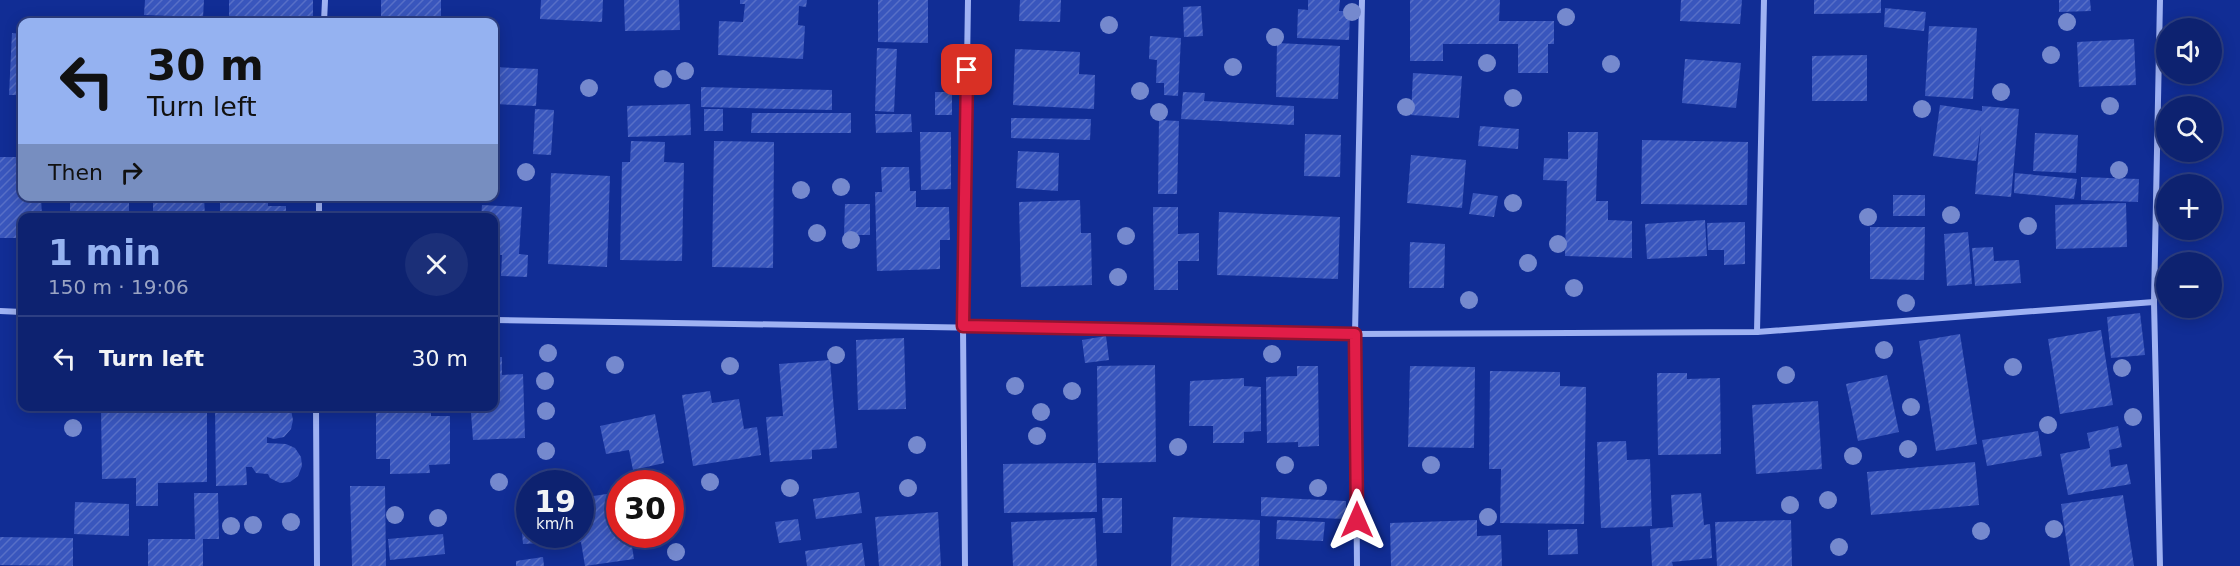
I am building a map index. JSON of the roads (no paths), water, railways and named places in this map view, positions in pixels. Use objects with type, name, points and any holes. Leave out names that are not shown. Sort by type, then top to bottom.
[{"type":"street","points":[[324,18],[325,0]]},
{"type":"street","points":[[965,566],[963,326],[968,0]]},
{"type":"street","points":[[1357,566],[1355,334],[1362,0]]},
{"type":"street","points":[[1757,332],[1764,0]]},
{"type":"street","points":[[2160,0],[2154,302],[2160,566]]},
{"type":"street","points":[[498,320],[1355,334],[1757,332],[2154,302]]},
{"type":"street","points":[[0,311],[18,312]]},
{"type":"street","points":[[316,411],[317,566]]}]
